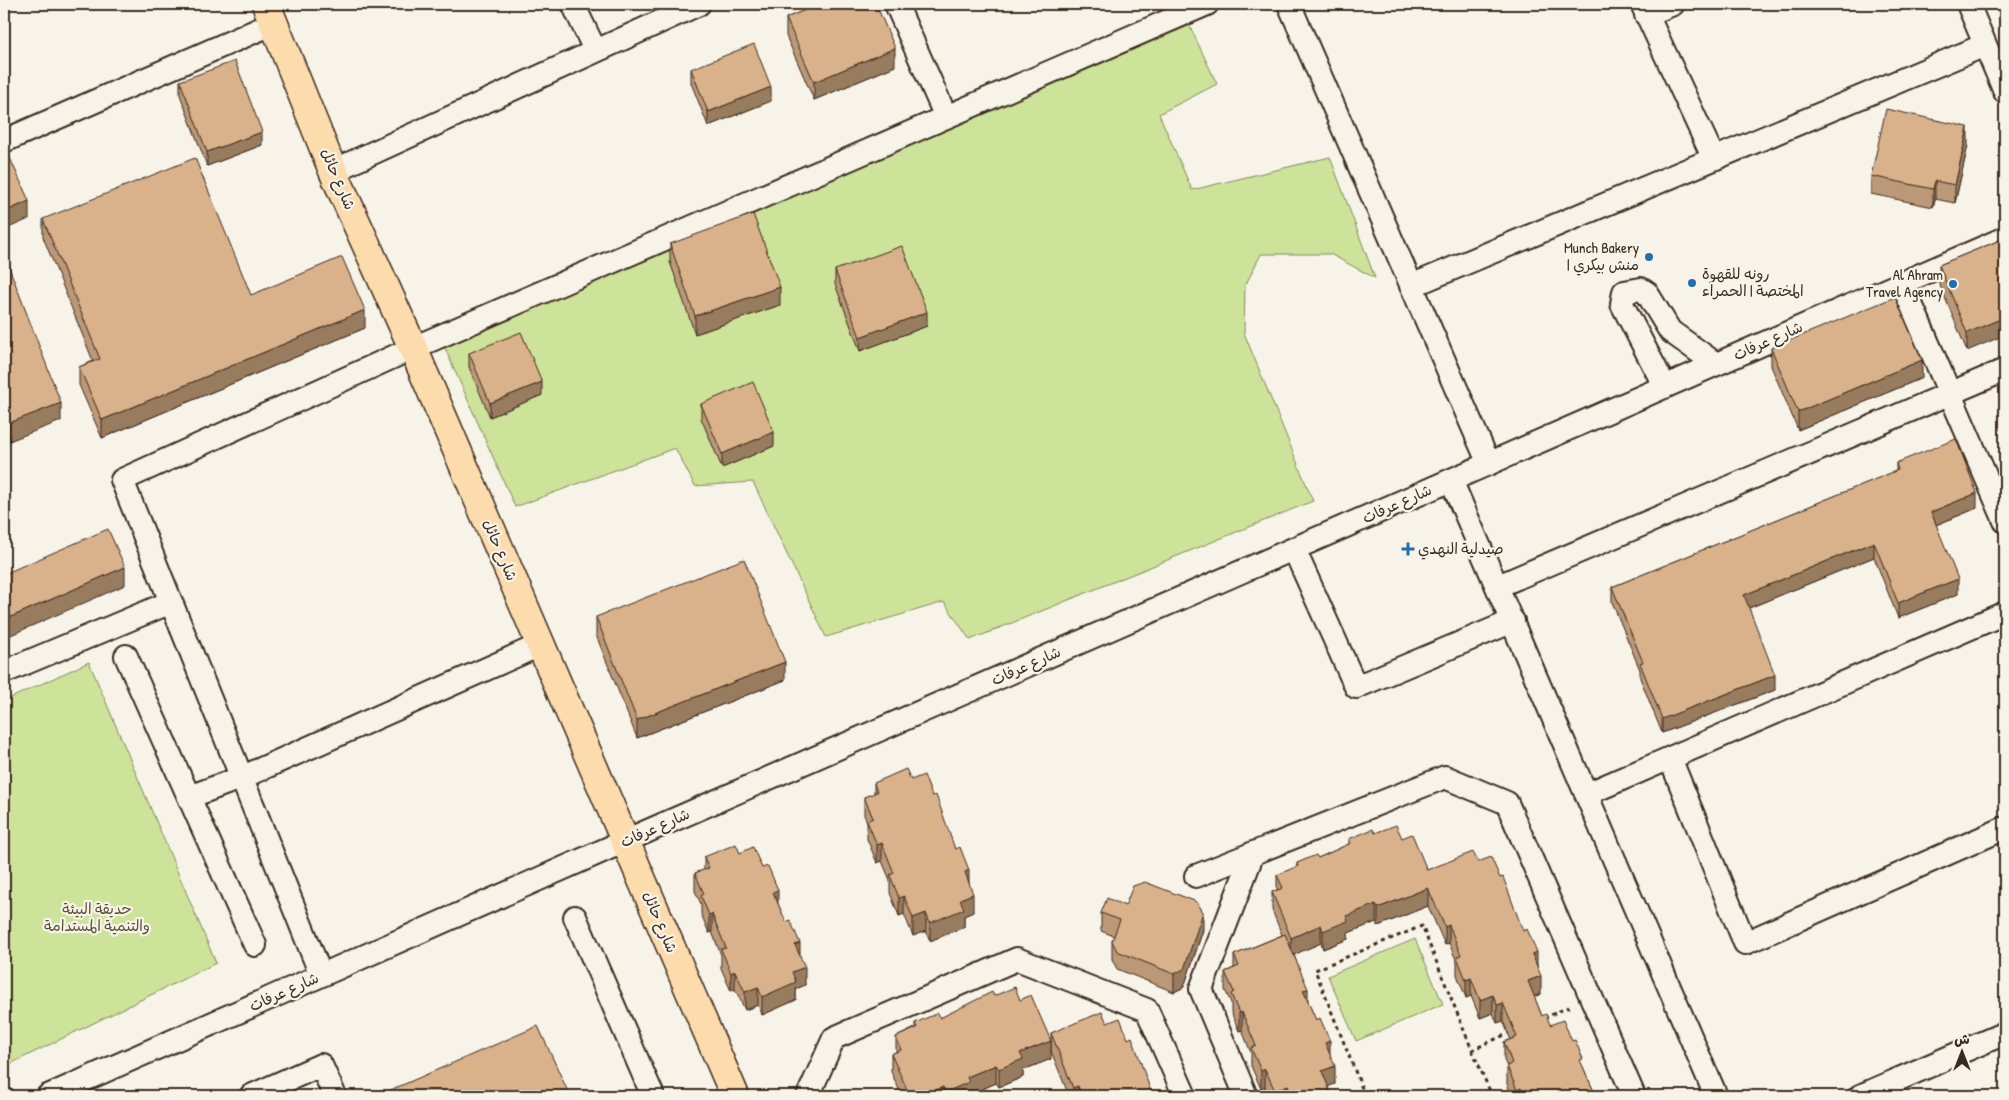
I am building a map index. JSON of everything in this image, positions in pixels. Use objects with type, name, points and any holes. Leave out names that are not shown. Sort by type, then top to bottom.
[{"type":"main road","name":"شارع حائل","points":[[270,14],[333,171],[413,348],[732,1096]]},
{"type":"street","points":[[573,4],[595,50]]},
{"type":"street","points":[[333,171],[699,4]]},
{"type":"street","points":[[896,4],[946,117]]},
{"type":"street","points":[[321,975],[122,480],[413,348],[946,117],[1174,10],[1207,4]]},
{"type":"street","points":[[1289,4],[1489,464]]},
{"type":"street","points":[[1673,4],[1644,10],[1714,159]]},
{"type":"street","points":[[1968,4],[2005,92]]},
{"type":"street","points":[[4,141],[270,14]]},
{"type":"street","points":[[1411,286],[1985,45]]},
{"type":"street","name":"شارع عرفات","points":[[48,1096],[624,841],[2005,238]]},
{"type":"street","points":[[1902,283],[2005,521]]},
{"type":"street","points":[[1665,387],[1622,304],[1624,292],[1641,288],[1647,293],[1670,332],[1716,364]]},
{"type":"street","points":[[1644,347],[1670,332]]},
{"type":"street","points":[[1498,586],[2005,370]]},
{"type":"street","points":[[1451,480],[1716,1096]]},
{"type":"street","points":[[1294,549],[1356,687],[1513,622]]},
{"type":"street","points":[[4,672],[171,602]]},
{"type":"street","points":[[1587,794],[2005,612]]},
{"type":"street","points":[[189,797],[243,777],[540,645]]},
{"type":"street","points":[[126,656],[255,944]]},
{"type":"street","points":[[1670,758],[1745,943],[2005,828]]},
{"type":"street","points":[[1196,876],[1444,777],[1507,803],[1634,1096]]},
{"type":"street","points":[[1246,1096],[1201,990],[1253,853]]},
{"type":"street","points":[[574,917],[653,1096]]},
{"type":"street","points":[[808,1096],[834,1038],[1017,959],[1147,1010],[1185,1096]]},
{"type":"street","points":[[1860,1096],[2005,1034]]},
{"type":"street","points":[[251,1096],[321,1065],[335,1096]]},
{"type":"path","points":[[1365,1096],[1315,970],[1422,926],[1492,1096]]},
{"type":"path","points":[[1536,1022],[1591,998]]},
{"type":"path","points":[[1472,1050],[1518,1030]]},
{"type":"path","points":[[1039,1096],[1045,1094],[1046,1096]]},
{"type":"green space","points":[[1184,14],[1217,84],[1159,114],[1192,190],[1330,157],[1375,278],[1330,254],[1261,254],[1245,286],[1244,333],[1313,501],[970,640],[944,602],[826,637],[753,482],[695,486],[675,448],[515,507],[444,346]]},
{"type":"green space","name":"حديقة البيئة والتنمية المستدامة","points":[[89,662],[216,963],[4,1067],[4,701]]},
{"type":"green space","points":[[1415,939],[1443,1004],[1356,1041],[1328,976]]},
{"type":"building","points":[[817,4],[876,4],[895,48],[814,82],[786,18]]},
{"type":"building","points":[[754,44],[771,87],[708,112],[691,69]]},
{"type":"building","points":[[235,61],[262,132],[207,152],[180,81]]},
{"type":"building","points":[[1886,109],[1968,127],[1955,185],[1935,181],[1933,189],[1871,176]]},
{"type":"building","points":[[7,151],[29,201],[4,212],[4,152]]},
{"type":"building","points":[[195,158],[251,295],[342,257],[365,310],[102,420],[79,367],[100,359],[43,219]]},
{"type":"building","points":[[753,214],[780,287],[695,316],[670,244]]},
{"type":"building","points":[[2005,238],[2005,317],[1967,333],[1939,265]]},
{"type":"building","points":[[902,246],[927,312],[860,337],[835,270]]},
{"type":"building","points":[[7,262],[61,403],[4,425],[4,263]]},
{"type":"building","points":[[1895,297],[1922,360],[1798,412],[1771,348]]},
{"type":"building","points":[[521,332],[542,382],[490,403],[469,353]]},
{"type":"building","points":[[753,382],[774,432],[722,454],[701,404]]},
{"type":"building","points":[[1956,439],[1977,493],[1931,512],[1958,579],[1898,603],[1874,542],[1744,595],[1775,675],[1662,719],[1640,663],[1643,662],[1612,587],[1898,470],[1896,463]]},
{"type":"building","points":[[108,529],[125,567],[4,620],[4,574]]},
{"type":"building","points":[[744,559],[785,662],[637,720],[596,617]]},
{"type":"building","points":[[906,769],[911,780],[924,775],[932,796],[936,795],[955,849],[960,847],[969,870],[965,872],[973,894],[960,899],[964,909],[930,923],[926,913],[913,918],[904,896],[899,898],[890,875],[894,873],[882,843],[877,845],[867,821],[873,818],[864,797],[877,792],[874,783]]},
{"type":"building","points":[[1396,825],[1402,838],[1412,834],[1427,870],[1473,852],[1478,862],[1491,857],[1500,878],[1503,877],[1523,931],[1527,929],[1537,952],[1532,954],[1541,976],[1528,981],[1542,1016],[1546,1014],[1550,1025],[1563,1020],[1572,1041],[1575,1040],[1583,1059],[1580,1060],[1595,1094],[1599,1092],[1601,1096],[1525,1096],[1521,1088],[1517,1090],[1507,1066],[1512,1063],[1504,1042],[1517,1037],[1503,1003],[1497,1005],[1493,995],[1480,1000],[1471,978],[1466,980],[1457,957],[1461,955],[1449,925],[1445,927],[1428,888],[1378,908],[1376,904],[1346,916],[1348,921],[1323,931],[1321,925],[1291,938],[1272,892],[1283,888],[1277,875],[1298,866],[1297,863],[1316,855],[1318,858],[1351,843],[1349,839],[1373,829],[1375,833]]},
{"type":"building","points":[[736,844],[740,853],[753,847],[762,868],[768,866],[778,890],[773,892],[786,922],[790,920],[800,943],[795,945],[805,967],[792,972],[796,982],[762,997],[758,987],[745,992],[735,971],[731,973],[721,949],[726,948],[712,914],[709,915],[701,896],[704,894],[695,873],[709,868],[704,857]]},
{"type":"building","points":[[1145,882],[1197,902],[1203,912],[1184,969],[1174,974],[1117,951],[1112,941],[1120,920],[1101,913],[1107,898],[1125,906],[1133,886]]},
{"type":"building","points":[[1285,934],[1308,989],[1303,990],[1316,1020],[1320,1018],[1330,1041],[1325,1043],[1335,1066],[1322,1071],[1332,1096],[1292,1095],[1288,1085],[1275,1091],[1265,1069],[1261,1071],[1251,1048],[1256,1046],[1242,1012],[1239,1013],[1231,994],[1234,992],[1225,972],[1239,966],[1234,955]]},
{"type":"building","points":[[1015,987],[1020,1000],[1031,995],[1051,1041],[1020,1053],[1023,1059],[999,1069],[996,1065],[967,1077],[969,1082],[946,1092],[943,1087],[922,1096],[910,1096],[891,1054],[901,1050],[896,1037],[917,1028],[915,1023],[938,1013],[940,1018],[992,992],[994,996]]},
{"type":"building","points":[[1102,1012],[1107,1023],[1120,1018],[1128,1039],[1132,1037],[1151,1092],[1156,1090],[1158,1096],[1082,1096],[1078,1086],[1073,1088],[1051,1033]]},
{"type":"building","points":[[538,1026],[570,1096],[377,1096]]},
{"type":"place","name":"Munch Bakery | منش بيكري","points":[[1649,257]]},
{"type":"place","name":"رونه للقهوة المختصة | الحمراء","points":[[1692,283]]},
{"type":"place","name":"Al Ahram Travel Agency","points":[[1953,284]]},
{"type":"place","name":"صيدلية النهدي","points":[[1408,549]]}]
